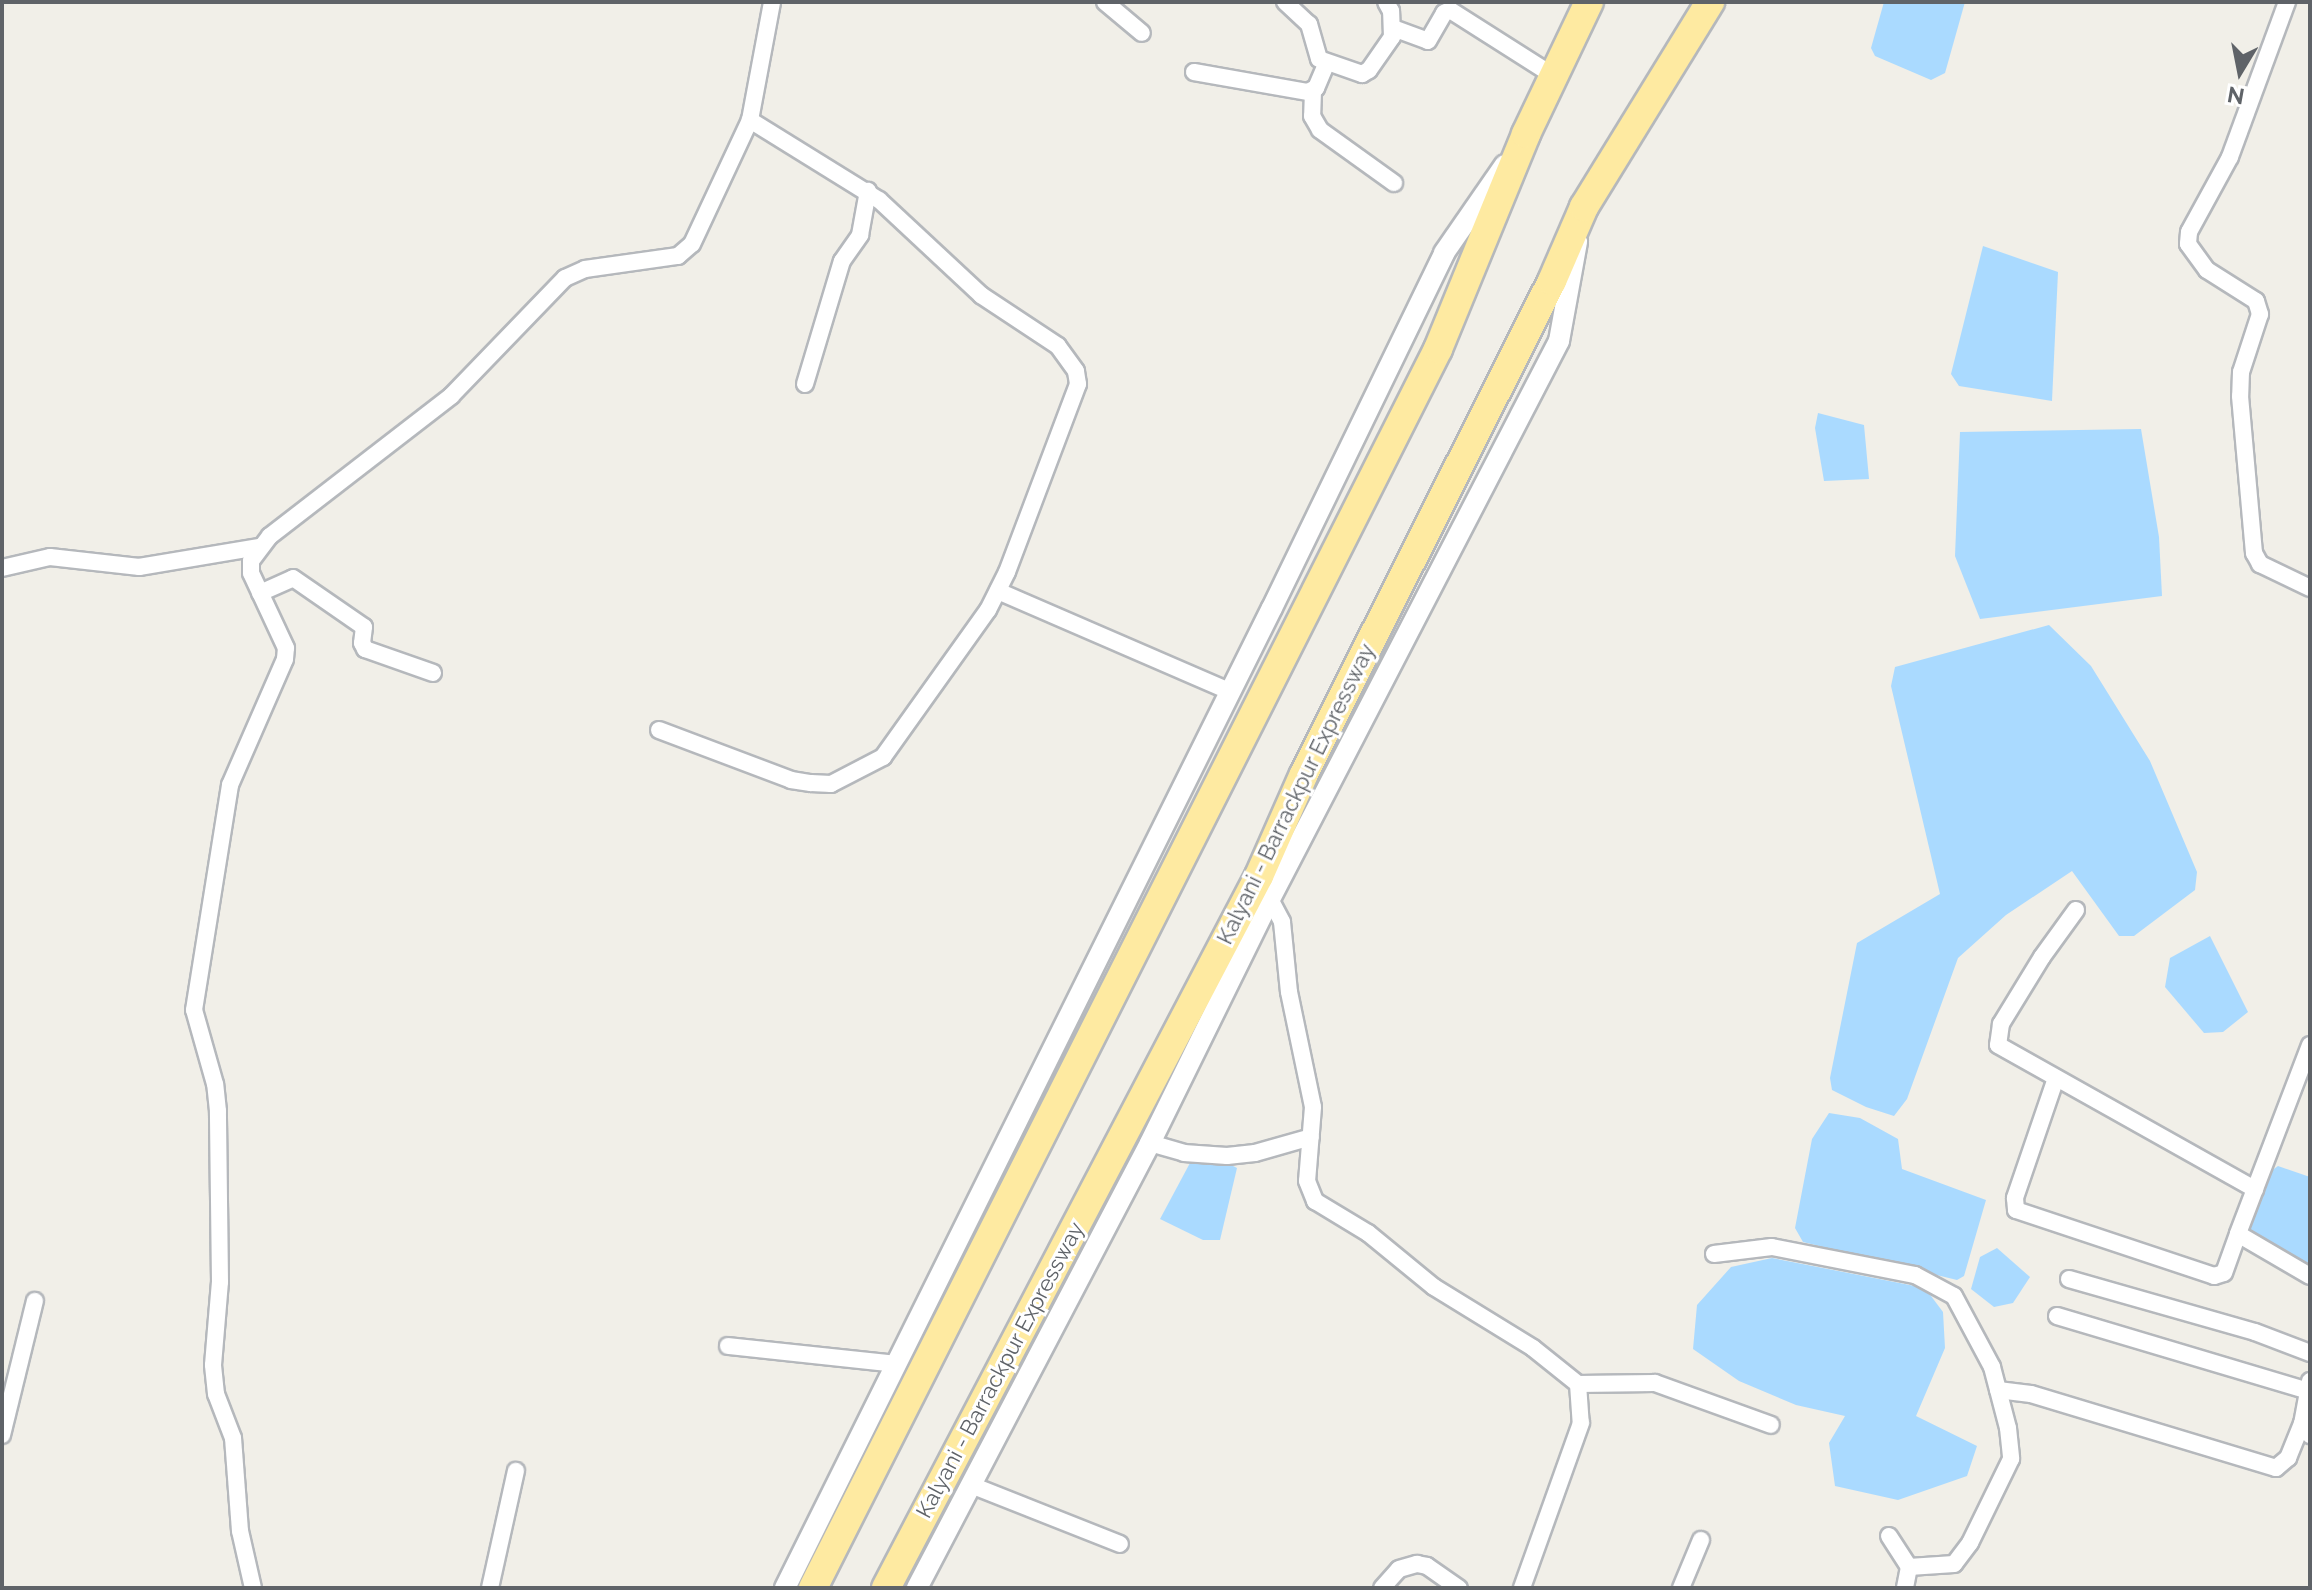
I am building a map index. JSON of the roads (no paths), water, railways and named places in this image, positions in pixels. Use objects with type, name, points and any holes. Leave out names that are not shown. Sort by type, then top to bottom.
[{"type":"highway","points":[[813,1588],[1438,349],[1526,134],[1589,2]]},
{"type":"highway","name":"Kalyani - Barrackpur Expressway","points":[[886,1588],[1259,876],[1304,774],[1545,294],[1584,207],[1710,2]]},
{"type":"street","points":[[253,1588],[240,1531],[233,1438],[216,1394],[213,1365],[220,1282],[218,1111],[215,1084],[194,1010],[230,785],[285,659],[286,648],[251,573],[251,561],[259,547],[451,396],[565,278],[585,269],[678,256],[692,244],[750,120],[772,2]]},
{"type":"street","points":[[1105,2],[1142,33]]},
{"type":"street","points":[[1285,2],[1306,19],[1317,55],[1326,64],[1352,73],[1369,70],[1389,47],[1393,28],[1386,2]]},
{"type":"street","points":[[2287,2],[2230,157],[2189,232],[2188,244],[2207,270],[2256,301],[2260,314],[2241,372],[2240,396],[2251,539],[2260,564],[2310,588]]},
{"type":"street","points":[[1393,28],[1428,41],[1444,13],[1450,10],[1554,76]]},
{"type":"street","points":[[1326,64],[1313,91],[1312,116],[1320,130],[1394,183]]},
{"type":"street","points":[[1194,72],[1313,91]]},
{"type":"street","points":[[659,730],[791,780],[831,784],[865,769],[894,746],[998,591],[1075,396],[1076,371],[1051,340],[981,295],[868,191],[750,120]]},
{"type":"street","points":[[785,1588],[1231,692],[1444,253],[1526,134]]},
{"type":"street","points":[[805,384],[842,261],[860,235],[868,191]]},
{"type":"street","points":[[917,1588],[1150,1143],[1270,899],[1559,341],[1584,207]]},
{"type":"street","points":[[2,568],[50,557],[139,567],[259,547]]},
{"type":"street","points":[[260,593],[293,578],[364,627],[362,643],[365,649],[433,673]]},
{"type":"street","points":[[998,591],[1231,692]]},
{"type":"street","points":[[1270,899],[1282,922],[1289,992],[1313,1107],[1307,1181],[1315,1201],[1368,1233],[1434,1287],[1533,1348],[1578,1384],[1655,1383],[1771,1425]]},
{"type":"street","points":[[2076,910],[2042,957],[1997,1036],[2002,1049],[2255,1189]]},
{"type":"street","points":[[2056,1078],[2015,1198],[2016,1210],[2214,1276],[2224,1273],[2310,1045]]},
{"type":"street","points":[[1150,1143],[1184,1153],[1227,1156],[1311,1137]]},
{"type":"street","points":[[2238,1234],[2310,1276]]},
{"type":"street","points":[[1714,1254],[1772,1247],[1915,1275],[1954,1296],[1992,1367],[2008,1428],[2011,1459],[1970,1543],[1954,1564],[1909,1567]]},
{"type":"street","points":[[2069,1279],[2255,1332],[2310,1353]]},
{"type":"street","points":[[2,1435],[35,1301]]},
{"type":"street","points":[[1998,1390],[2031,1394],[2276,1468],[2288,1458],[2306,1430],[2309,1386],[2057,1316]]},
{"type":"street","points":[[728,1346],[896,1364]]},
{"type":"street","points":[[1522,1588],[1581,1423],[1578,1384]]},
{"type":"street","points":[[490,1588],[516,1471]]},
{"type":"street","points":[[971,1485],[1120,1544]]},
{"type":"street","points":[[1889,1536],[1909,1567],[1905,1588]]},
{"type":"street","points":[[1681,1588],[1701,1540]]},
{"type":"street","points":[[1382,1588],[1399,1569],[1417,1564],[1427,1566],[1459,1588]]},
{"type":"water","points":[[1884,2],[1965,2],[1945,73],[1931,80],[1875,56],[1871,48]]},
{"type":"water","points":[[1983,246],[2058,272],[2052,401],[1959,386],[1951,374]]},
{"type":"water","points":[[1818,413],[1864,425],[1869,479],[1824,481],[1815,428]]},
{"type":"water","points":[[2141,429],[2159,537],[2162,596],[1980,619],[1955,556],[1960,432]]},
{"type":"water","points":[[2049,625],[2091,666],[2150,761],[2197,872],[2195,890],[2134,936],[2119,936],[2072,871],[2006,915],[1958,958],[1907,1099],[1894,1116],[1866,1107],[1832,1090],[1830,1078],[1857,943],[1940,894],[1891,686],[1895,667]]},
{"type":"water","points":[[2210,936],[2248,1012],[2223,1032],[2204,1033],[2165,987],[2170,958]]},
{"type":"water","points":[[1829,1113],[1860,1118],[1898,1139],[1902,1169],[1986,1200],[1964,1276],[1957,1280],[1803,1242],[1795,1228],[1812,1139]]},
{"type":"water","points":[[1198,1148],[1237,1168],[1220,1240],[1203,1240],[1160,1219]]},
{"type":"water","points":[[2278,1166],[2310,1177],[2310,1270],[2240,1231],[2260,1179]]},
{"type":"water","points":[[1997,1248],[2030,1277],[2013,1303],[1994,1307],[1971,1289],[1980,1257]]},
{"type":"water","points":[[1772,1258],[1925,1288],[1943,1312],[1945,1348],[1916,1416],[1977,1446],[1967,1476],[1898,1500],[1835,1486],[1829,1443],[1845,1416],[1796,1405],[1739,1381],[1693,1349],[1697,1305],[1731,1267]]}]
